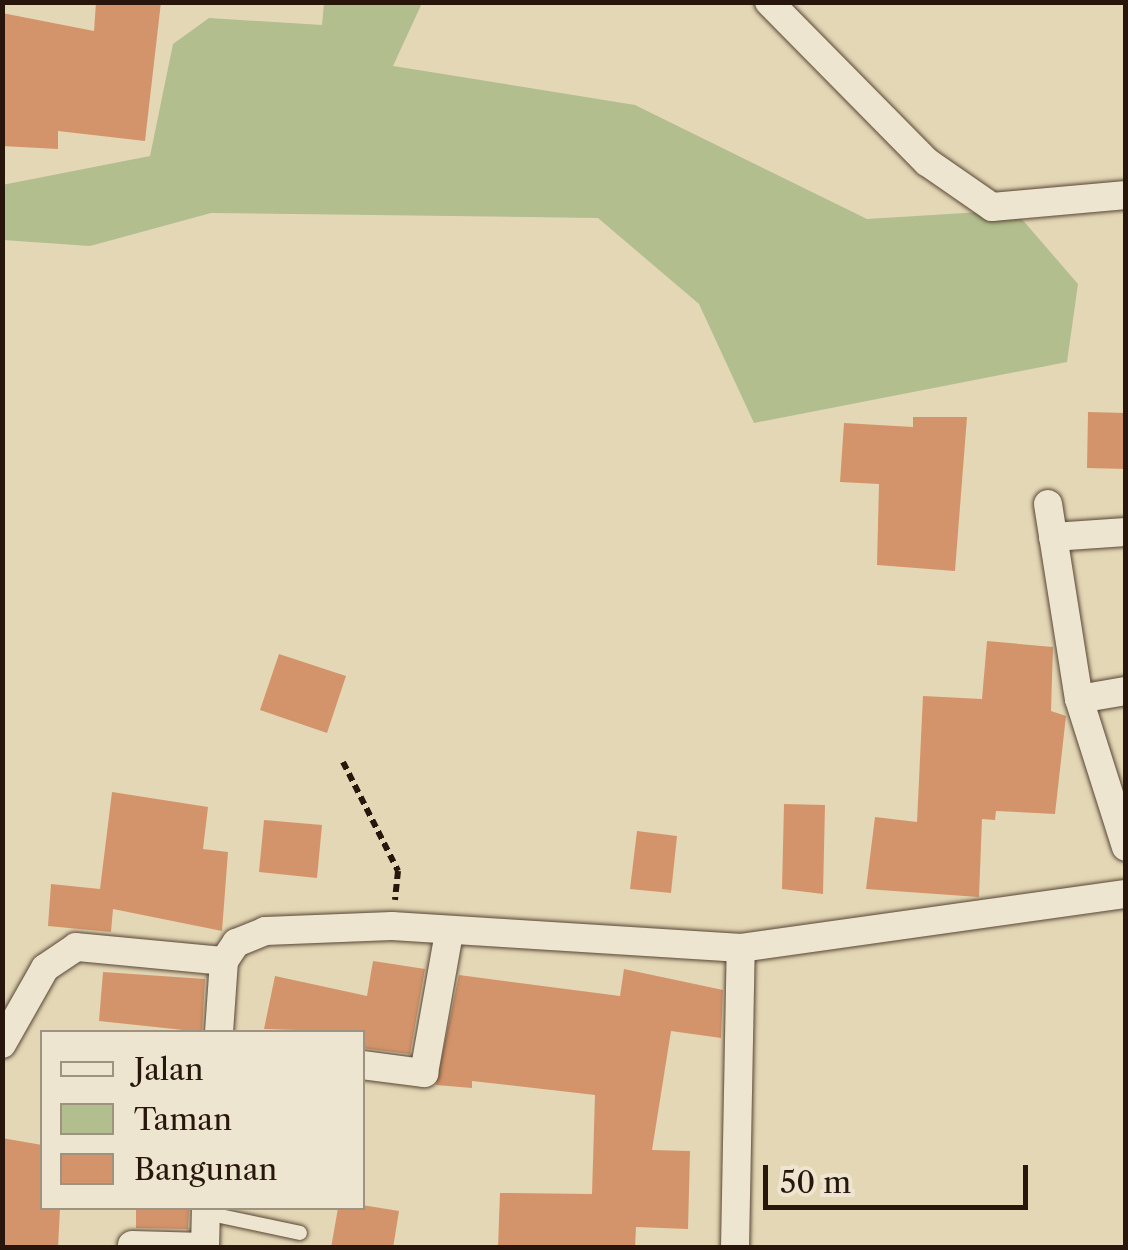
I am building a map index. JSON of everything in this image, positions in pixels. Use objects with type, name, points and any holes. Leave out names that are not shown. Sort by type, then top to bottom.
[{"type":"street","points":[[770,2],[927,162],[992,207],[1126,196]]},
{"type":"street","points":[[1048,504],[1079,699],[1126,847]]},
{"type":"street","points":[[1053,536],[1126,532]]},
{"type":"street","points":[[1079,699],[1126,690]]},
{"type":"street","points":[[219,1030],[224,961],[236,943],[265,931],[392,926],[741,948],[1126,894]]},
{"type":"street","points":[[365,1065],[424,1072],[448,932]]},
{"type":"street","points":[[2,1044],[45,968],[76,947],[224,961]]},
{"type":"street","points":[[735,1248],[741,948]]},
{"type":"street","points":[[132,1245],[205,1247],[206,1210]]},
{"type":"lane","points":[[206,1210],[300,1233]]},
{"type":"path","points":[[343,762],[398,871],[392,926]]},
{"type":"green space","points":[[324,3],[422,3],[393,66],[635,105],[867,219],[1014,210],[1078,284],[1067,362],[754,423],[699,304],[598,218],[211,213],[90,246],[3,240],[2,185],[150,156],[173,44],[209,18],[322,25]]},
{"type":"building","points":[[96,2],[161,2],[145,141],[58,131],[58,149],[2,146],[2,13],[94,31]]},
{"type":"building","points":[[1088,412],[1126,413],[1126,469],[1087,468]]},
{"type":"building","points":[[913,417],[967,417],[955,571],[877,565],[879,484],[840,482],[844,423],[913,427]]},
{"type":"building","points":[[987,641],[1053,647],[1051,711],[1066,716],[1055,814],[996,811],[995,820],[982,819],[979,897],[866,889],[875,817],[917,822],[923,696],[982,699]]},
{"type":"building","points":[[279,654],[346,676],[327,733],[260,710]]},
{"type":"building","points":[[112,792],[208,807],[203,849],[228,852],[222,931],[113,909],[111,932],[48,926],[51,884],[100,889]]},
{"type":"building","points":[[784,804],[825,805],[823,894],[782,889]]},
{"type":"building","points":[[264,820],[322,825],[317,878],[259,872]]},
{"type":"building","points":[[637,831],[677,836],[671,893],[630,889]]},
{"type":"building","points":[[373,961],[425,969],[410,1054],[365,1048],[365,1030],[264,1029],[275,976],[367,996]]},
{"type":"building","points":[[624,969],[723,990],[721,1038],[671,1031],[652,1150],[690,1151],[688,1229],[636,1227],[635,1248],[498,1248],[500,1193],[592,1194],[595,1095],[472,1081],[472,1088],[436,1085],[459,975],[620,996]]},
{"type":"building","points":[[103,972],[205,979],[202,1030],[99,1021]]},
{"type":"building","points":[[2,1138],[40,1145],[40,1210],[60,1210],[58,1248],[2,1248]]},
{"type":"building","points":[[365,1205],[399,1211],[393,1248],[331,1248],[338,1210],[365,1210]]},
{"type":"building","points":[[136,1210],[189,1210],[188,1229],[136,1228]]}]
